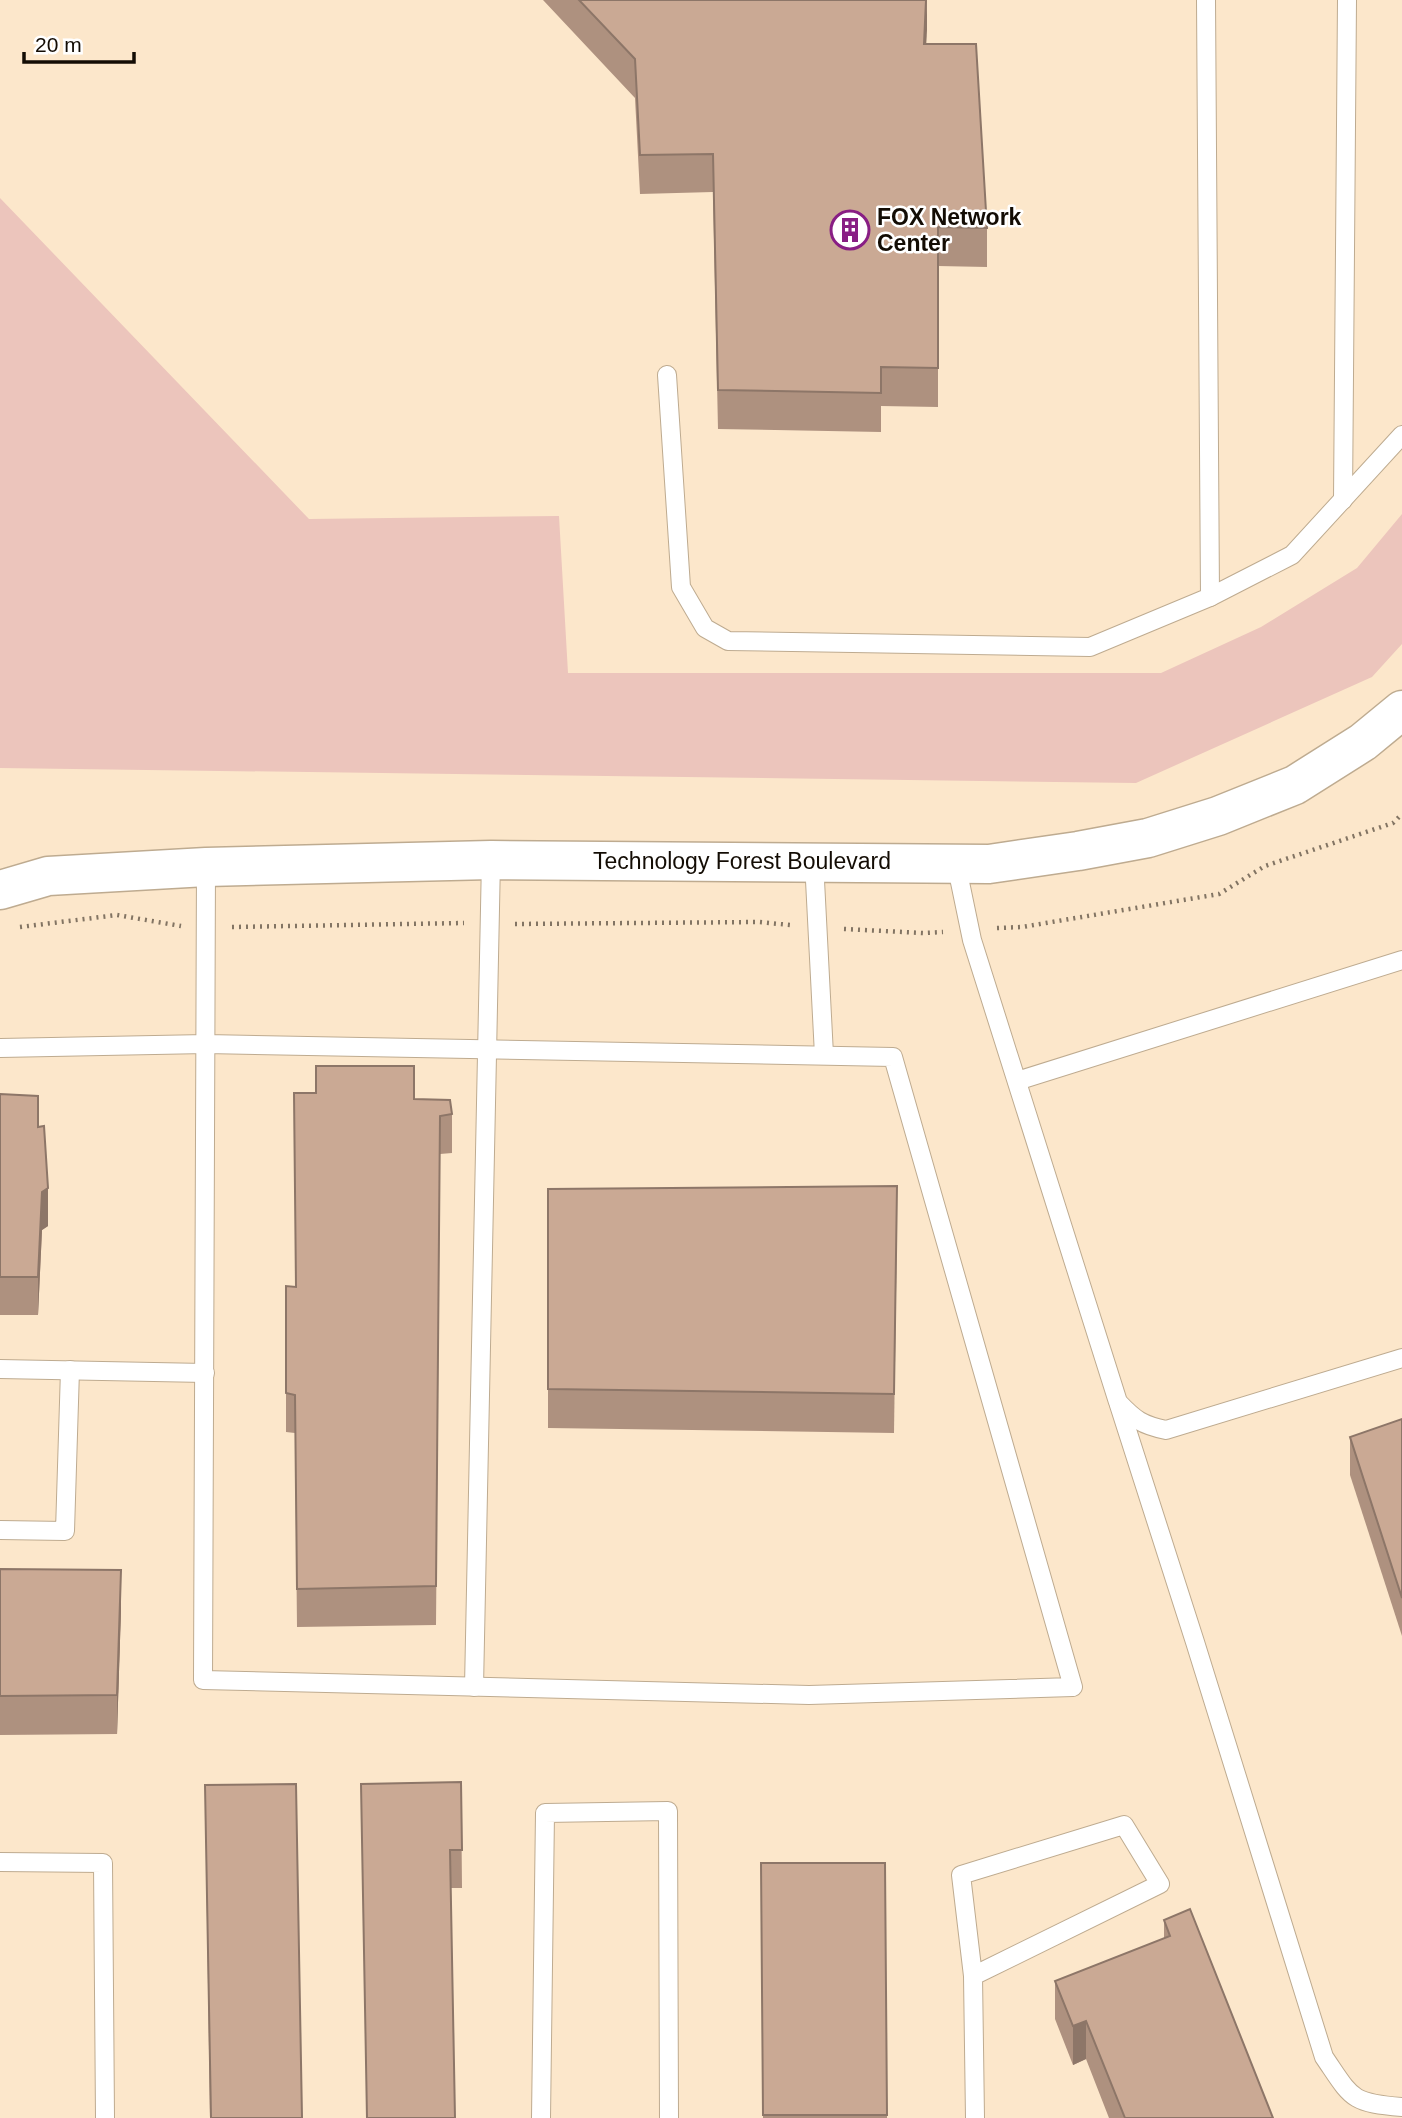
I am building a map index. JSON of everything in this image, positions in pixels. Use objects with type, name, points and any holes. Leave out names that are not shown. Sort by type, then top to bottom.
[{"type":"street","name":"Technology Forest Boulevard","points":[[0,890],[48,876],[206,867],[491,860],[989,864],[1148,838],[1217,816],[1295,785],[1363,742],[1402,710]]},
{"type":"street","name":"Technology Forest Boulevard","points":[[0,864],[48,876]]},
{"type":"lane","points":[[1206,0],[1210,597]]},
{"type":"lane","points":[[1343,500],[1347,0]]},
{"type":"lane","points":[[667,375],[681,587],[705,628],[727,641],[1090,647],[1210,597],[1292,555],[1402,435]]},
{"type":"lane","points":[[474,1687],[491,860]]},
{"type":"lane","points":[[814,861],[824,1055]]},
{"type":"lane","points":[[956,863],[970,930],[1324,2057],[1350,2095],[1371,2105],[1402,2107]]},
{"type":"lane","points":[[0,1048],[206,1044],[894,1057],[1073,1688],[809,1695],[204,1680],[206,1044],[206,867]]},
{"type":"lane","points":[[1017,1081],[1402,960]]},
{"type":"lane","points":[[1118,1402],[1145,1426],[1166,1430],[1402,1358]]},
{"type":"lane","points":[[0,1369],[205,1373]]},
{"type":"lane","points":[[0,1530],[65,1531],[70,1370]]},
{"type":"lane","points":[[541,2118],[545,1813],[667,1811],[669,2118]]},
{"type":"lane","points":[[973,1976],[1160,1884],[1124,1825],[961,1875],[973,1976],[975,2118]]},
{"type":"lane","points":[[0,1862],[103,1863],[105,2118]]},
{"type":"path","points":[[7,928],[117,915],[179,926],[759,922],[923,933],[1022,927],[1219,894],[1265,866],[1393,823],[1402,814]]},
{"type":"shaded area","points":[[0,198],[309,519],[559,516],[568,673],[1161,673],[1261,627],[1357,568],[1402,514],[1402,644],[1372,677],[1136,783],[0,768]]},
{"type":"building","name":"FOX Network Center","points":[[579,0],[926,0],[924,44],[976,44],[987,228],[938,227],[938,368],[881,367],[881,393],[718,390],[713,154],[640,155],[635,59]]},
{"type":"building","points":[[316,1066],[414,1066],[414,1099],[450,1100],[452,1114],[440,1116],[436,1586],[297,1589],[295,1395],[286,1393],[286,1286],[296,1287],[294,1093],[316,1093]]},
{"type":"building","points":[[0,1094],[38,1096],[38,1127],[44,1126],[48,1188],[42,1192],[38,1277],[0,1277]]},
{"type":"building","points":[[897,1186],[894,1394],[548,1389],[548,1189]]},
{"type":"building","points":[[1402,1419],[1402,1598],[1350,1437]]},
{"type":"building","points":[[0,1569],[121,1570],[117,1695],[0,1696]]},
{"type":"building","points":[[461,1782],[462,1850],[450,1850],[455,2118],[367,2118],[361,1784]]},
{"type":"building","points":[[296,1784],[302,2118],[211,2118],[205,1785]]},
{"type":"building","points":[[761,1863],[885,1863],[887,2115],[763,2115]]},
{"type":"building","points":[[1190,1909],[1273,2118],[1125,2118],[1086,2021],[1073,2026],[1055,1981],[1170,1936],[1164,1920]]},
{"type":"place","name":"FOX Network Center","points":[[850,230]]}]
